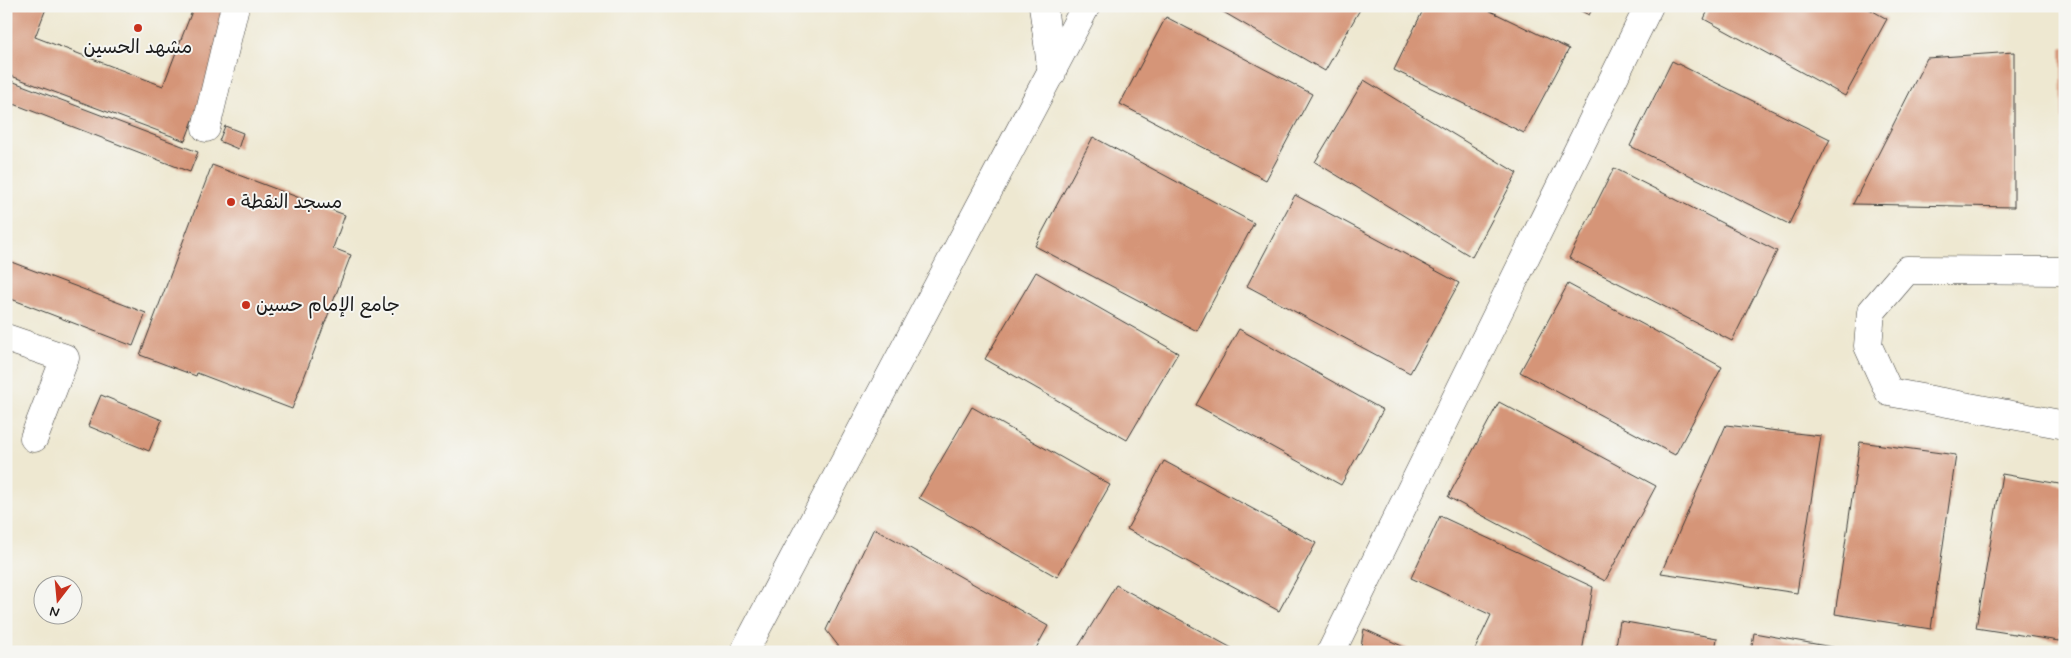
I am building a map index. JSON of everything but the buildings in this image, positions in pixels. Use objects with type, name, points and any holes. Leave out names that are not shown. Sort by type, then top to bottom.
[{"type":"street","points":[[206,128],[235,6]]},
{"type":"street","points":[[1043,6],[1052,73]]},
{"type":"street","points":[[744,652],[1086,6]]},
{"type":"street","points":[[1331,652],[1649,6]]},
{"type":"street","points":[[2065,271],[1907,270],[1871,312],[1868,346],[1889,392],[2065,425]]},
{"type":"street","points":[[6,338],[65,358],[34,438]]},
{"type":"place","name":"مشهد الحسين","points":[[138,28]]},
{"type":"place","name":"مسجد النقطة","points":[[231,202]]},
{"type":"place","name":"جامع الإمام حسين","points":[[246,305]]}]
